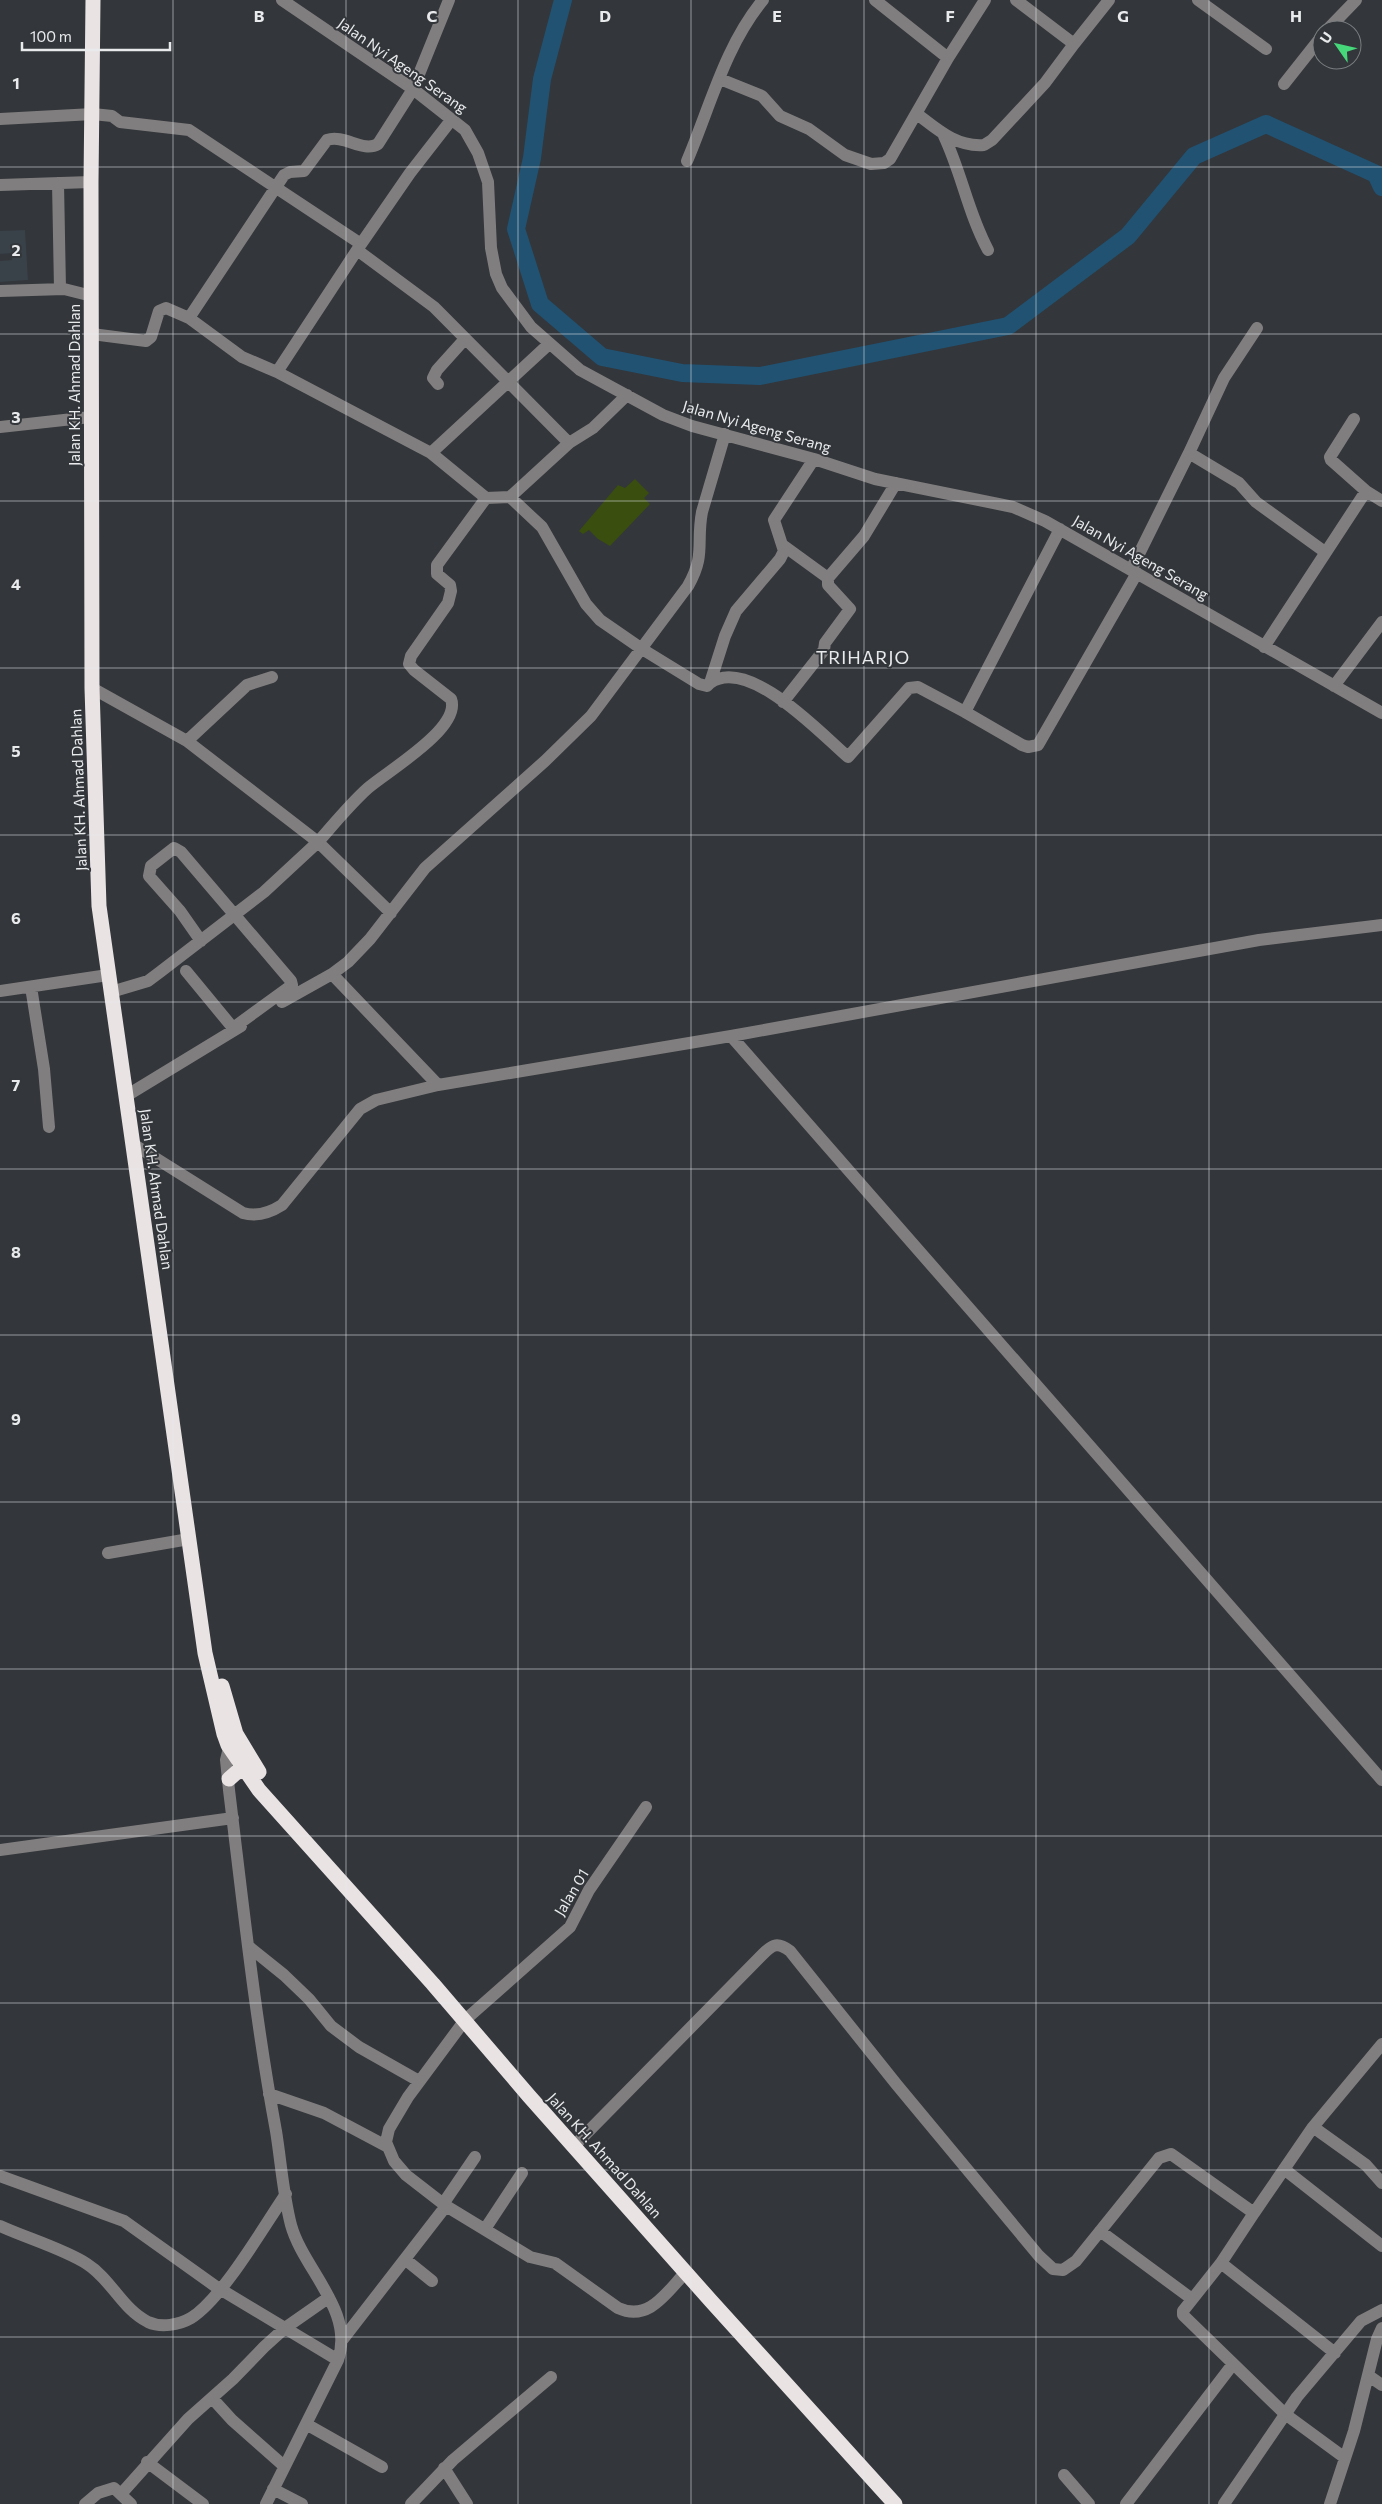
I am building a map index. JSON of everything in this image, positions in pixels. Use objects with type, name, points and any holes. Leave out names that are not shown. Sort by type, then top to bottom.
[{"type":"highway","name":"Jalan KH. Ahmad Dahlan","points":[[94,0],[91,182],[92,688],[99,906],[186,1540],[194,1572],[205,1603],[232,1739],[252,1771],[292,1827],[465,2020],[686,2272],[895,2504]]},
{"type":"highway","points":[[229,1779],[236,1772],[252,1771]]},
{"type":"street","points":[[189,318],[274,188],[287,173],[304,171],[327,140],[340,139],[371,147],[378,144],[413,89],[448,0]]},
{"type":"street","points":[[687,161],[728,57],[753,12],[763,0]]},
{"type":"street","points":[[875,0],[948,58]]},
{"type":"street","points":[[720,79],[762,96],[780,116],[809,129],[846,155],[870,164],[884,164],[890,159],[948,58],[985,0]]},
{"type":"street","points":[[1016,0],[1074,44]]},
{"type":"street","points":[[917,114],[944,136],[976,146],[984,145],[992,140],[1045,83],[1109,0]]},
{"type":"street","points":[[1198,0],[1266,49]]},
{"type":"street","points":[[1337,20],[1356,0]]},
{"type":"street","name":"Jalan Nyi Ageng Serang","points":[[288,2],[413,89],[465,130],[488,182],[491,248],[496,274],[502,288],[532,327],[580,370],[663,415],[692,426],[896,483],[1013,507],[1060,529],[1382,713]]},
{"type":"street","points":[[1284,84],[1312,49]]},
{"type":"street","points":[[0,119],[93,114],[112,116],[120,122],[189,130],[359,247],[434,307],[464,340],[569,443]]},
{"type":"street","points":[[277,372],[410,173],[452,119]]},
{"type":"street","points":[[944,136],[957,166],[975,226],[988,250]]},
{"type":"street","points":[[0,185],[91,182]]},
{"type":"street","points":[[58,183],[60,289]]},
{"type":"street","points":[[0,291],[60,289],[92,296]]},
{"type":"street","points":[[92,334],[146,341],[150,337],[159,310],[162,308],[189,318],[242,357],[277,372],[431,452],[486,498],[510,497],[569,443],[593,428],[626,395]]},
{"type":"street","points":[[510,497],[542,528],[586,604],[600,620],[642,649],[699,684],[707,686],[724,677],[748,680],[760,684],[848,756],[909,688],[918,687],[1022,745],[1028,747],[1038,745],[1134,571],[1224,378],[1257,328]]},
{"type":"street","points":[[438,384],[433,378],[437,370],[464,340]]},
{"type":"street","points":[[431,452],[549,344]]},
{"type":"street","points":[[0,427],[91,417]]},
{"type":"street","points":[[1354,420],[1330,457],[1331,460],[1366,491],[1382,501]]},
{"type":"street","points":[[126,1096],[332,974],[348,962],[391,913],[425,868],[545,761],[591,716],[642,649],[696,572],[700,559],[699,525],[724,434]]},
{"type":"street","points":[[1189,452],[1239,483],[1256,502],[1325,552]]},
{"type":"street","points":[[814,459],[774,520],[784,546],[828,578]]},
{"type":"street","points":[[783,702],[824,650],[825,643],[850,609],[828,585],[828,578],[864,536],[896,483]]},
{"type":"street","points":[[1264,647],[1366,491]]},
{"type":"street","points":[[110,992],[148,982],[235,916],[318,842],[367,789],[428,743],[439,732],[453,704],[451,699],[409,664],[411,656],[450,598],[450,585],[437,574],[437,565],[486,498]]},
{"type":"street","points":[[965,712],[1060,529]]},
{"type":"street","points":[[710,683],[725,636],[736,611],[780,559],[784,546]]},
{"type":"street","points":[[1334,686],[1382,622]]},
{"type":"street","points":[[187,741],[247,686],[272,677]]},
{"type":"street","points":[[92,688],[187,741],[318,842],[391,913]]},
{"type":"street","points":[[186,971],[233,1028],[292,985],[291,981],[176,848],[170,850],[151,866],[149,876],[180,911],[201,941]]},
{"type":"street","points":[[132,1144],[243,1213],[262,1213],[282,1205],[348,1124],[368,1104],[438,1085],[731,1036],[1259,940],[1382,925]]},
{"type":"street","points":[[332,974],[438,1085]]},
{"type":"street","points":[[0,992],[108,975]]},
{"type":"street","points":[[31,987],[49,1127]]},
{"type":"street","points":[[731,1036],[1382,1780]]},
{"type":"street","points":[[108,1553],[186,1540]]},
{"type":"street","points":[[232,1739],[226,1760],[232,1818],[261,2052],[286,2194],[296,2238],[328,2298],[343,2339]]},
{"type":"street","name":"Jalan 01","points":[[388,2147],[386,2142],[389,2129],[419,2081],[465,2020],[570,1927],[589,1890],[646,1807]]},
{"type":"street","points":[[0,1850],[232,1818]]},
{"type":"street","points":[[574,2146],[763,1954],[779,1944],[790,1951],[903,2093],[1048,2264],[1058,2271],[1069,2267],[1159,2158],[1167,2154],[1254,2213]]},
{"type":"street","points":[[248,1946],[284,1975],[309,1999],[331,2026],[359,2047],[419,2081]]},
{"type":"street","points":[[1345,2458],[1285,2414],[1183,2314],[1183,2311],[1222,2263],[1312,2127],[1382,2044]]},
{"type":"street","points":[[269,2094],[324,2113],[388,2147],[394,2161],[406,2175],[444,2205],[530,2257],[555,2263],[618,2308],[628,2312],[643,2311],[656,2303],[686,2272]]},
{"type":"street","points":[[1312,2127],[1366,2165],[1382,2183]]},
{"type":"street","points":[[266,2504],[338,2360],[343,2339],[406,2260],[475,2157]]},
{"type":"street","points":[[1284,2168],[1382,2246]]},
{"type":"street","points":[[485,2229],[522,2173]]},
{"type":"street","points":[[0,2176],[124,2221],[220,2289],[338,2360]]},
{"type":"street","points":[[0,2226],[88,2264],[135,2313],[148,2322],[160,2326],[176,2324],[192,2318],[220,2289],[286,2194]]},
{"type":"street","points":[[1100,2231],[1192,2299]]},
{"type":"street","points":[[406,2260],[432,2281]]},
{"type":"street","points":[[1222,2263],[1335,2353]]},
{"type":"street","points":[[120,2494],[147,2462],[285,2328],[328,2298]]},
{"type":"street","points":[[1224,2504],[1285,2414],[1361,2321],[1382,2310]]},
{"type":"street","points":[[1330,2504],[1369,2376],[1377,2339],[1382,2328]]},
{"type":"street","points":[[1126,2504],[1233,2364]]},
{"type":"street","points":[[1369,2376],[1382,2385]]},
{"type":"street","points":[[411,2504],[444,2468],[551,2377]]},
{"type":"street","points":[[212,2398],[232,2420],[284,2466]]},
{"type":"street","points":[[306,2424],[382,2467]]},
{"type":"street","points":[[147,2462],[203,2504]]},
{"type":"street","points":[[444,2468],[466,2504]]},
{"type":"street","points":[[1064,2474],[1089,2504]]},
{"type":"street","points":[[85,2504],[106,2489],[114,2488],[131,2504]]},
{"type":"street","points":[[273,2489],[302,2504]]},
{"type":"shaded area","points":[[25,230],[28,280],[0,282],[0,261],[12,260],[13,253],[0,254],[0,231]]},
{"type":"green space","points":[[635,479],[649,493],[644,498],[650,504],[610,546],[598,539],[589,530],[583,534],[579,531],[618,485],[625,488]]},
{"type":"waterway","points":[[563,0],[542,79],[532,158],[516,229],[540,304],[602,357],[682,373],[760,376],[1008,326],[1128,236],[1194,156],[1266,124],[1376,174],[1382,187]]},
{"type":"district","name":"TRIHARJO","points":[[863,657]]}]
